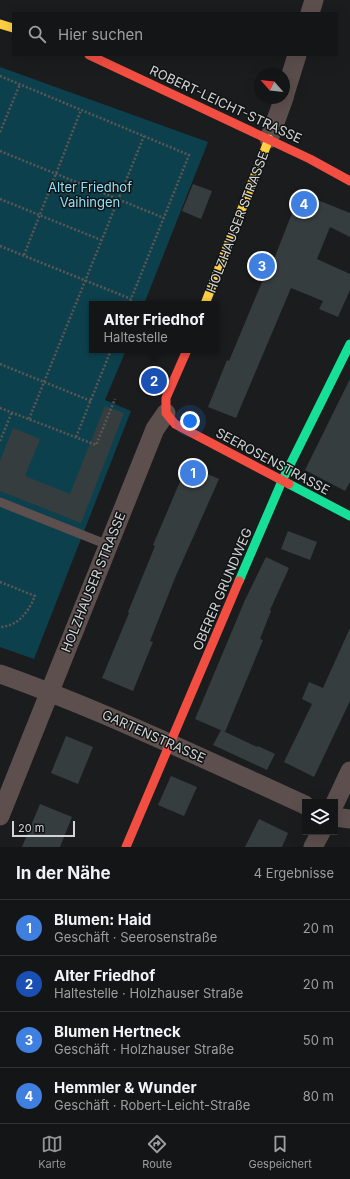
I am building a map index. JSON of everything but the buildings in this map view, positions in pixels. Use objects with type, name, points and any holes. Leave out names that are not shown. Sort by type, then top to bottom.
[{"type":"street","points":[[310,12],[314,0]]},
{"type":"street","points":[[0,24],[12,28]]},
{"type":"street","name":"ROBERT-LEICHT-STRASSE","points":[[91,56],[310,159],[350,181]]},
{"type":"street","points":[[290,78],[297,56]]},
{"type":"street","points":[[269,140],[282,104]]},
{"type":"street","name":"HOLZHAUSER STRASSE","points":[[206,301],[269,140]]},
{"type":"street","name":"OBERER GRUNDWEG","points":[[126,847],[282,481],[350,344]]},
{"type":"street","name":"HOLZHAUSER STRASSE","points":[[0,816],[49,691],[156,429],[166,413],[166,398],[186,353]]},
{"type":"street","name":"SEEROSENSTRASSE","points":[[166,413],[175,424],[350,516]]},
{"type":"street","name":"GARTENSTRASSE","points":[[0,674],[49,691],[170,743],[302,804]]},
{"type":"street","points":[[337,799],[350,771]]},
{"type":"street","points":[[338,818],[350,820]]},
{"type":"street","points":[[313,847],[319,835]]},
{"type":"lane","points":[[0,502],[108,546]]},
{"type":"path","points":[[0,76],[189,155],[131,299],[0,246]]},
{"type":"path","points":[[0,132],[20,84]]},
{"type":"path","points":[[24,255],[81,110]]},
{"type":"path","points":[[29,419],[144,136]]},
{"type":"path","points":[[0,151],[164,218]]},
{"type":"path","points":[[0,199],[102,240]]},
{"type":"path","points":[[76,437],[110,353]]},
{"type":"path","points":[[0,364],[91,401]]},
{"type":"path","points":[[0,408],[96,445],[115,399]]},
{"type":"path","points":[[0,441],[12,412]]},
{"type":"path","points":[[0,582],[35,596],[30,608],[24,616],[16,623],[0,627]]},
{"type":"green space","name":"Alter Friedhof Vaihingen","points":[[0,67],[208,142],[145,301],[89,301],[89,353],[125,353],[105,400],[131,411],[34,659],[0,647]]},
{"type":"traffic: fast","points":[[239,581],[282,481],[350,344]]},
{"type":"traffic: fast","points":[[289,484],[350,516]]},
{"type":"traffic: slow","points":[[0,24],[12,28]]},
{"type":"traffic: slow","points":[[206,301],[269,139]]},
{"type":"traffic: jam","points":[[91,56],[310,159],[350,181]]},
{"type":"traffic: jam","points":[[186,353],[166,398],[166,413],[175,424],[289,484]]},
{"type":"traffic: jam","points":[[126,847],[239,581]]},
{"type":"place","name":"Hemmler & Wunder","points":[[304,204]]},
{"type":"place","name":"Blumen Hertneck","points":[[262,266]]},
{"type":"place","name":"Alter Friedhof","points":[[154,381]]},
{"type":"place","name":"Blumen: Haid","points":[[193,473]]}]
